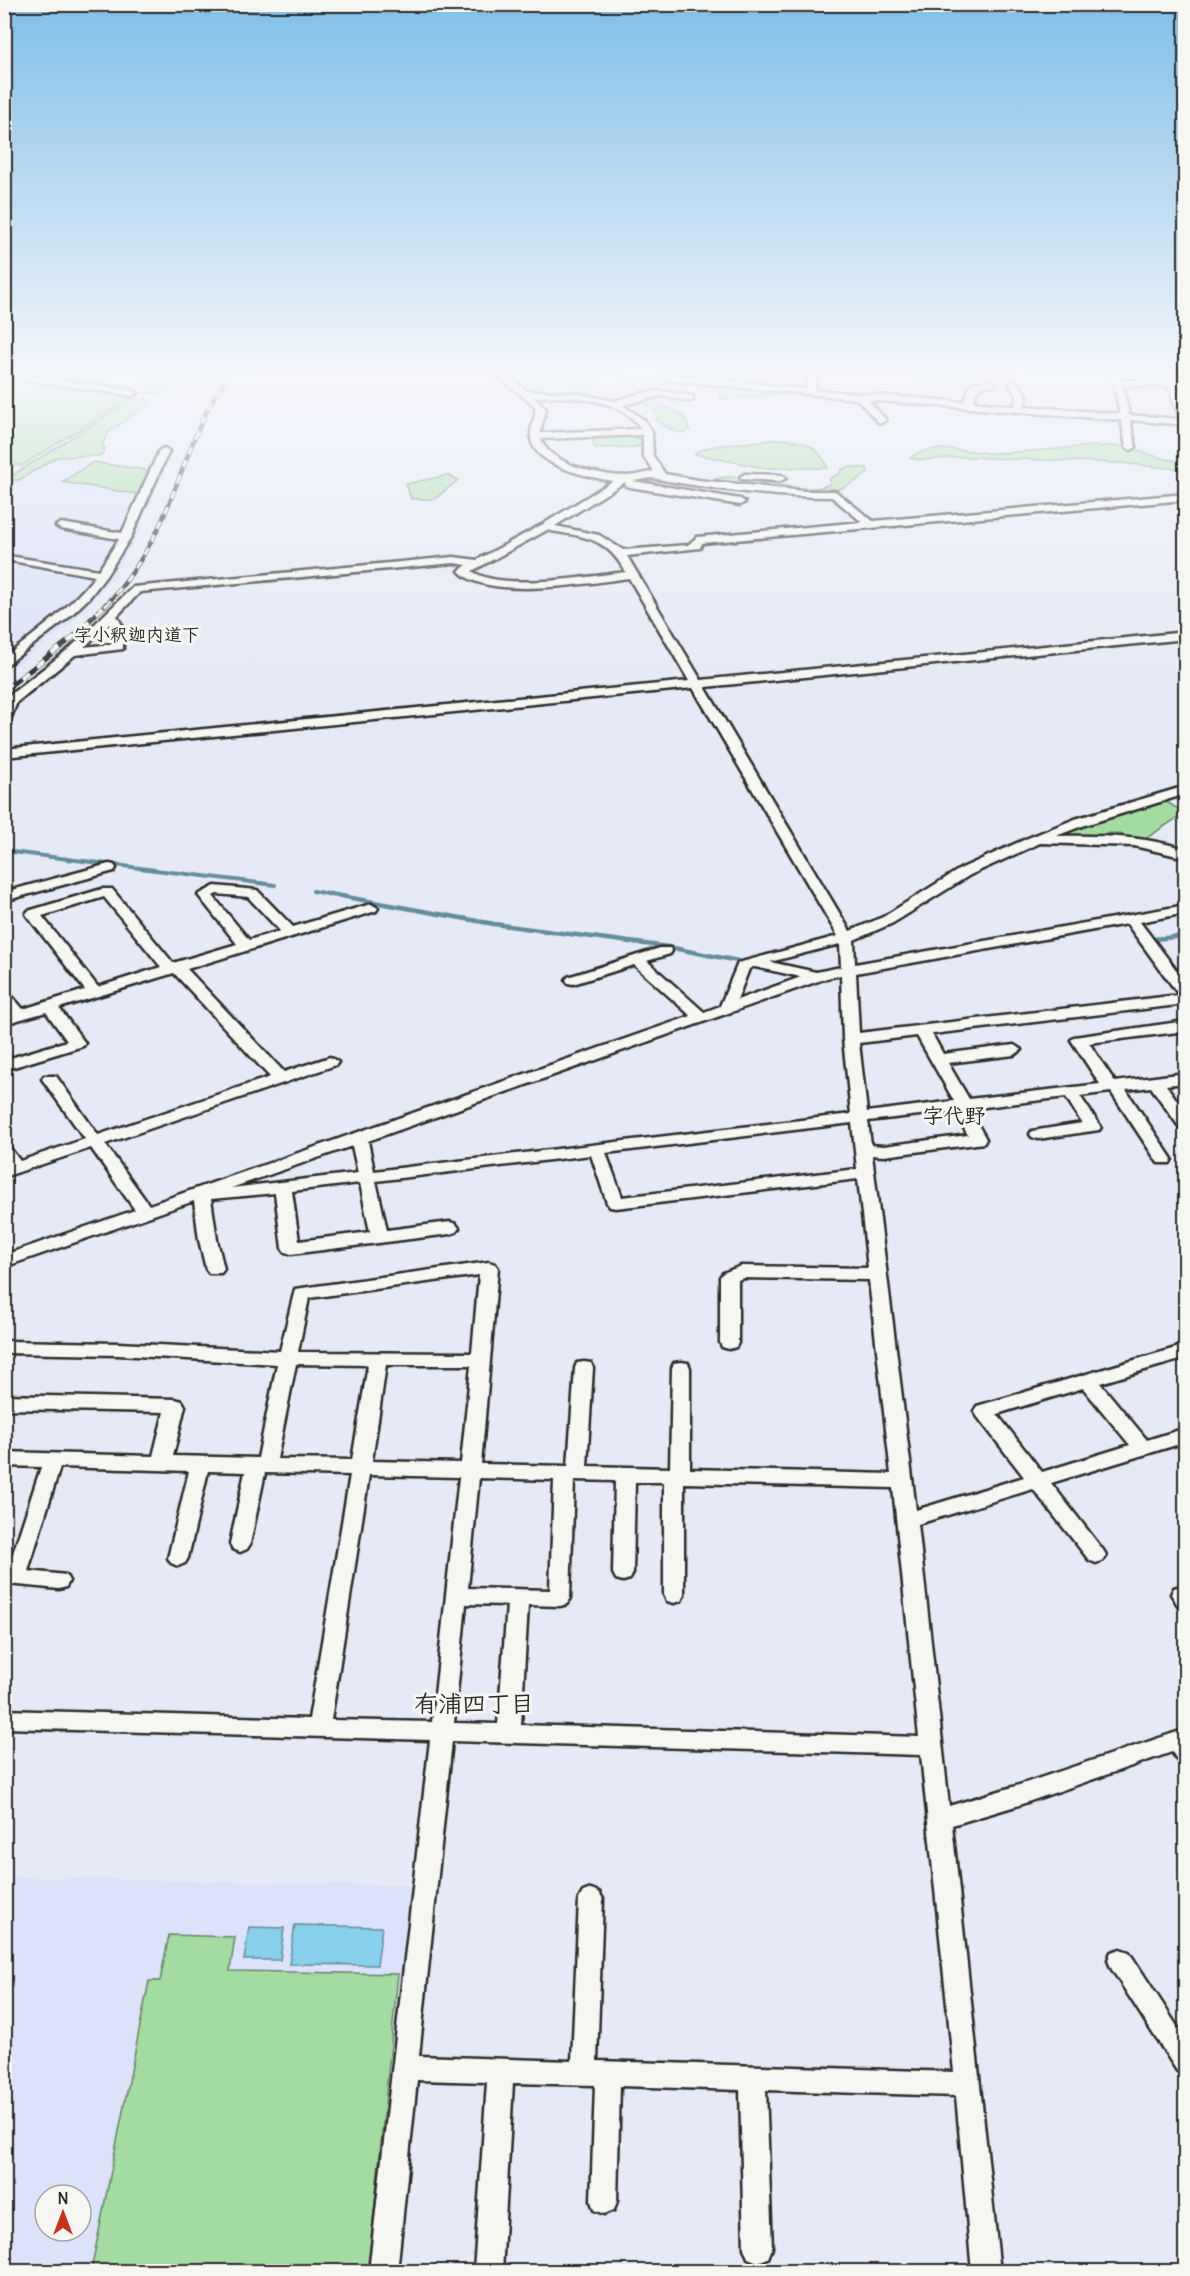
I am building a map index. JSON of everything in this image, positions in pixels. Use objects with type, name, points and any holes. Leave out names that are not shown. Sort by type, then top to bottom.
[{"type":"street","points":[[4,664],[64,616],[85,596],[126,537],[152,479]]},
{"type":"street","points":[[613,479],[740,502]]},
{"type":"street","points":[[629,479],[620,481],[545,527],[464,571],[466,574],[488,582],[511,586],[631,575]]},
{"type":"street","points":[[684,479],[804,494],[835,494],[871,525]]},
{"type":"street","points":[[620,553],[688,548],[696,546],[697,540],[1185,497]]},
{"type":"street","points":[[61,526],[126,537]]},
{"type":"street","points":[[545,527],[599,539],[614,545],[620,553],[847,938],[851,1039],[876,1274],[907,1520],[986,2271]]},
{"type":"street","points":[[12,558],[102,573]]},
{"type":"street","points":[[4,720],[11,700],[72,652],[137,589],[454,560],[478,563]]},
{"type":"street","points":[[72,652],[119,647],[117,627],[111,616]]},
{"type":"street","points":[[4,753],[1185,635]]},
{"type":"street","points":[[4,647],[22,650]]},
{"type":"street","points":[[727,1008],[743,966],[751,962],[847,938],[888,920],[964,872],[1033,841],[1080,822],[1185,790]]},
{"type":"street","points":[[1033,841],[1104,838],[1158,846],[1185,854]]},
{"type":"street","points":[[4,897],[109,868]]},
{"type":"street","points":[[246,946],[205,895],[215,890],[252,893],[290,933]]},
{"type":"street","points":[[94,992],[33,914],[107,892],[174,968],[281,1079]]},
{"type":"street","points":[[4,996],[12,1018],[371,908]]},
{"type":"street","points":[[4,1261],[359,1139],[817,976],[1185,909]]},
{"type":"street","points":[[1131,919],[1185,994]]},
{"type":"street","points":[[573,980],[665,951]]},
{"type":"street","points":[[637,960],[701,1017]]},
{"type":"street","points":[[751,962],[817,976]]},
{"type":"street","points":[[851,1039],[1185,999]]},
{"type":"street","points":[[4,1065],[77,1042],[49,1006]]},
{"type":"street","points":[[1164,1159],[1079,1040],[1185,1026]]},
{"type":"street","points":[[863,1149],[884,1151],[978,1139],[923,1032]]},
{"type":"street","points":[[938,1059],[1014,1050]]},
{"type":"street","points":[[4,1152],[10,1170],[330,1062]]},
{"type":"street","points":[[50,1078],[145,1212]]},
{"type":"street","points":[[202,1193],[219,1195],[1185,1078]]},
{"type":"street","points":[[1156,1082],[1185,1125]]},
{"type":"street","points":[[1038,1134],[1093,1127],[1070,1092]]},
{"type":"street","points":[[359,1139],[380,1237]]},
{"type":"street","points":[[597,1150],[616,1203],[865,1173]]},
{"type":"street","points":[[284,1187],[291,1248],[450,1228]]},
{"type":"street","points":[[202,1193],[215,1269]]},
{"type":"street","points":[[240,1544],[288,1358],[301,1293],[489,1268],[470,1471],[382,2271]]},
{"type":"street","points":[[729,1343],[729,1277],[741,1272],[876,1274]]},
{"type":"street","points":[[4,1347],[118,1348],[288,1358],[480,1359]]},
{"type":"street","points":[[1096,1556],[984,1411],[1185,1351]]},
{"type":"street","points":[[319,1728],[378,1359]]},
{"type":"street","points":[[456,1596],[560,1598],[570,1474],[584,1368]]},
{"type":"street","points":[[674,1595],[681,1368]]},
{"type":"street","points":[[1088,1380],[1143,1448]]},
{"type":"street","points":[[4,1402],[175,1406],[161,1463]]},
{"type":"street","points":[[907,1520],[1185,1435]]},
{"type":"street","points":[[4,1459],[901,1480]]},
{"type":"street","points":[[53,1460],[10,1578],[59,1581]]},
{"type":"street","points":[[178,1558],[200,1464]]},
{"type":"street","points":[[623,1573],[625,1475]]},
{"type":"street","points":[[509,1732],[518,1598]]},
{"type":"street","points":[[4,1719],[930,1746]]},
{"type":"street","points":[[938,1820],[1183,1744]]},
{"type":"street","points":[[591,1899],[596,2073],[604,2202]]},
{"type":"street","points":[[1120,1960],[1185,2064]]},
{"type":"street","points":[[405,2068],[968,2084]]},
{"type":"street","points":[[488,2271],[501,2071]]},
{"type":"street","points":[[753,2078],[758,2248]]},
{"type":"shaded area","points":[[4,479],[65,479],[60,482],[154,499],[132,547],[114,577],[72,623],[5,674]]},
{"type":"shaded area","points":[[5,1877],[418,1886],[375,2271],[5,2272]]},
{"type":"green space","points":[[66,479],[145,479],[139,493],[136,494],[62,482]]},
{"type":"green space","points":[[428,479],[458,480],[435,499],[411,499],[406,484]]},
{"type":"green space","points":[[716,479],[750,479],[803,488],[817,488],[830,484],[830,479],[858,479],[844,487],[817,493],[722,484]]},
{"type":"green space","points":[[1165,801],[1185,813],[1142,841],[1125,839],[1123,834],[1109,833],[1107,838],[1047,838]]},
{"type":"green space","points":[[169,1935],[235,1937],[230,1971],[398,1974],[368,2271],[91,2271],[149,1981],[160,1981]]},
{"type":"water","points":[[295,1925],[382,1927],[377,1965],[289,1964]]},
{"type":"water","points":[[249,1927],[284,1928],[280,1960],[244,1960]]},
{"type":"waterway","points":[[4,851],[275,885]]},
{"type":"waterway","points":[[313,891],[338,896]]},
{"type":"waterway","points":[[330,894],[494,924],[668,947],[738,961]]},
{"type":"waterway","points":[[1153,939],[1186,936]]},
{"type":"railway","points":[[105,606],[127,580],[152,541],[179,479]]},
{"type":"railway","points":[[4,690],[71,639],[106,604]]},
{"type":"district","name":"字小釈迦内道下","points":[[137,634]]},
{"type":"district","name":"字代野","points":[[954,1115]]},
{"type":"district","name":"有浦四丁目","points":[[474,1703]]}]
